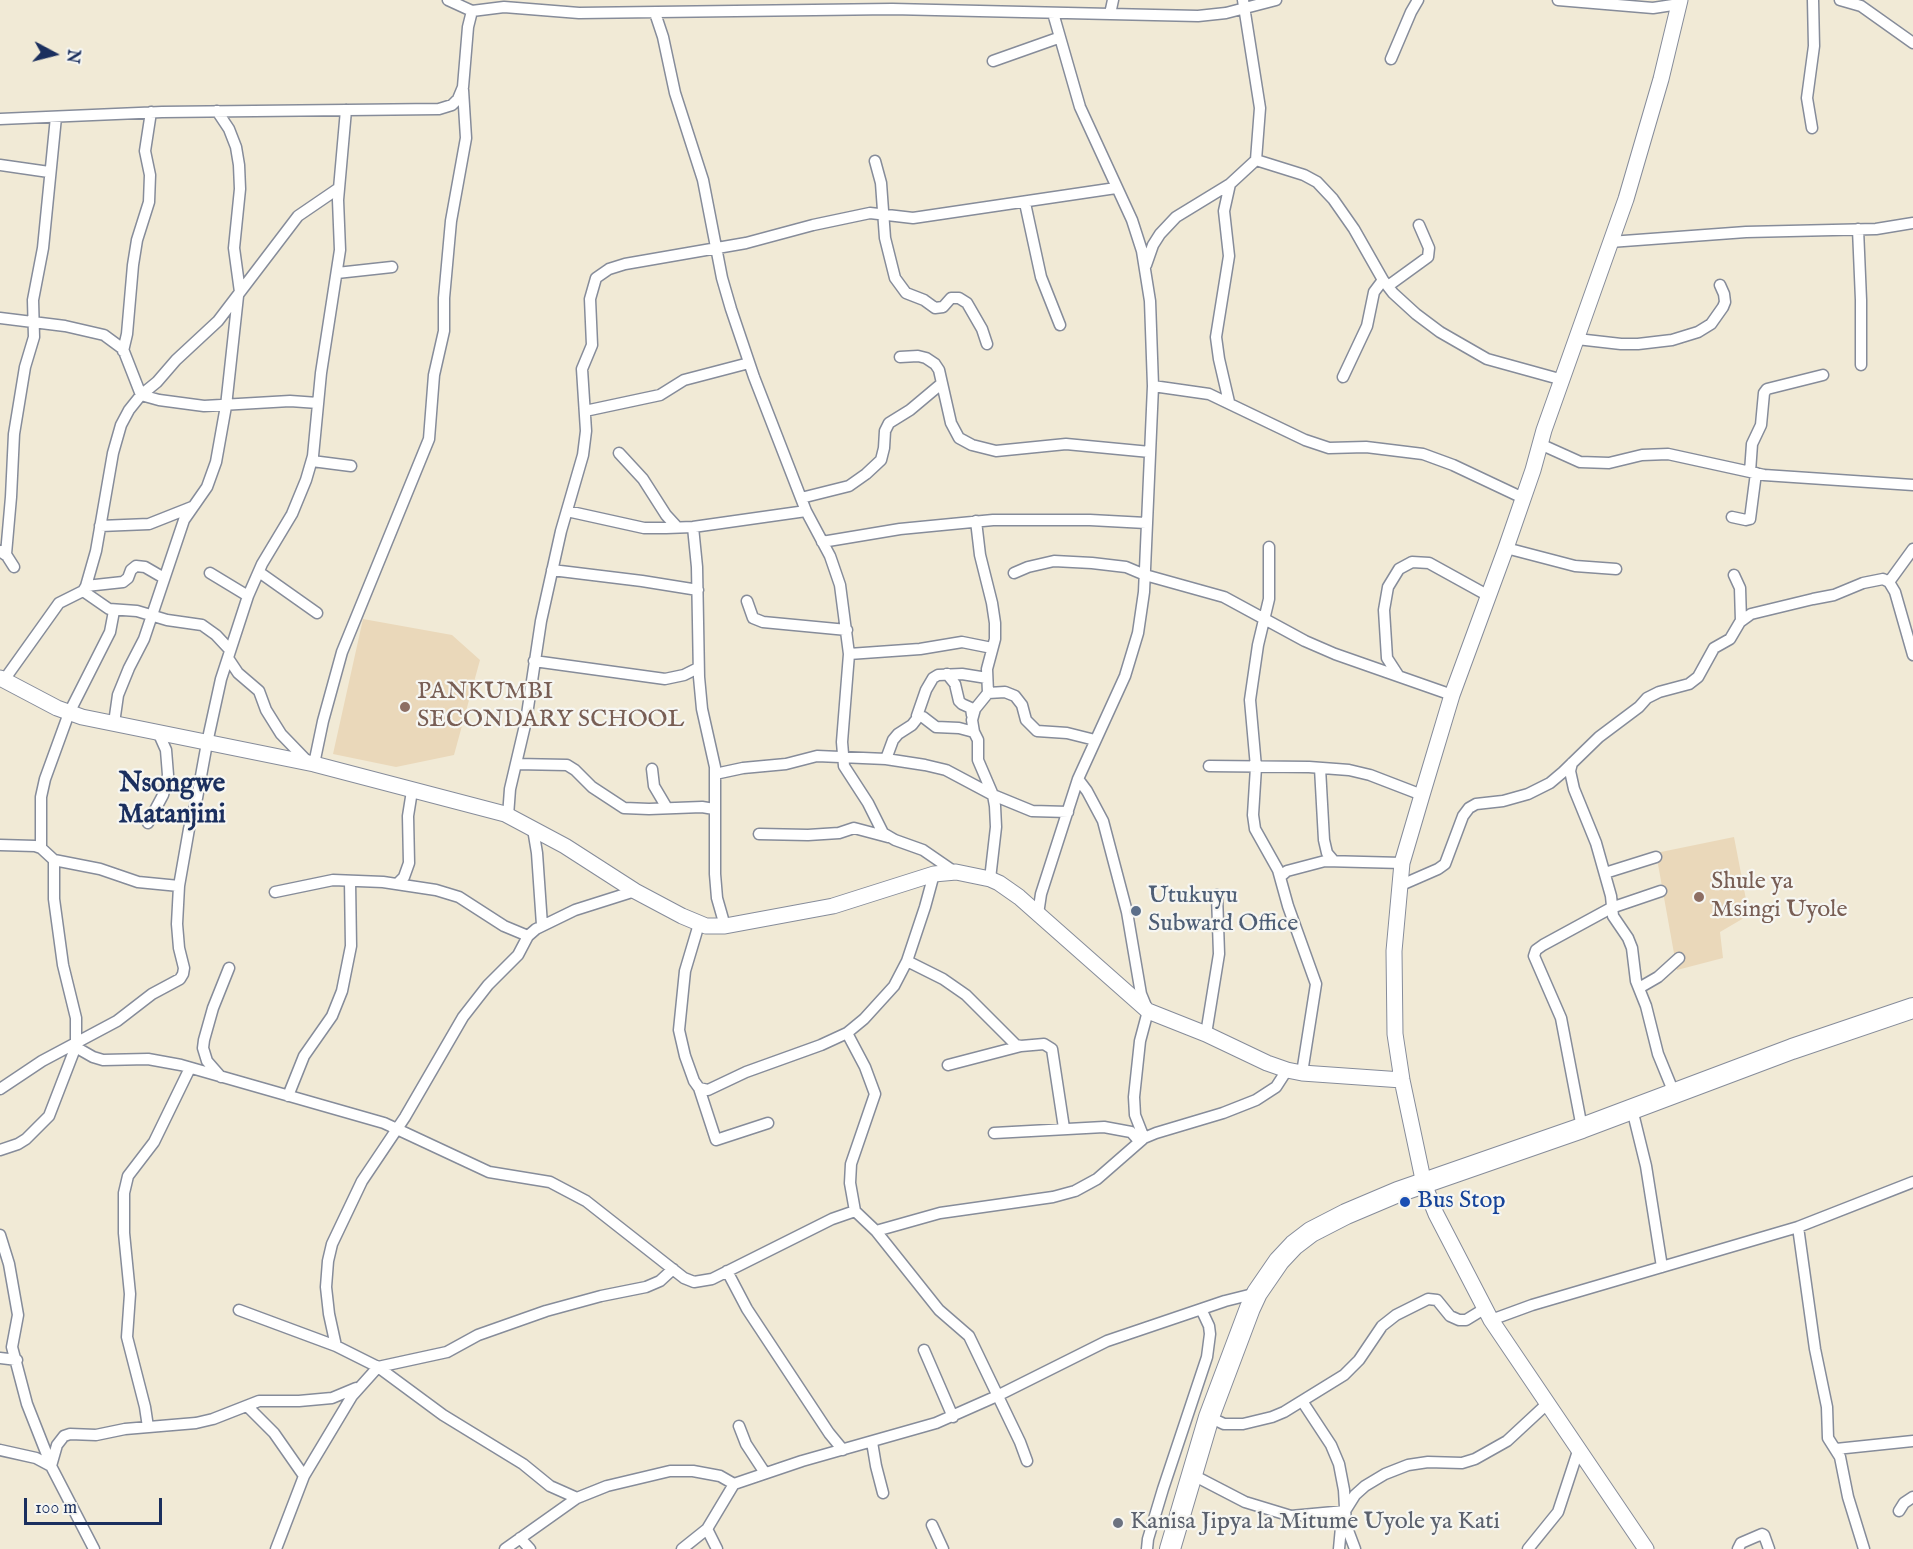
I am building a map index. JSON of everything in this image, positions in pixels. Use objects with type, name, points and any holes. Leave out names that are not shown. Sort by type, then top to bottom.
[{"type":"highway","points":[[1170,1549],[1209,1417],[1257,1293],[1279,1261],[1311,1232],[1369,1204],[1913,1008]]},
{"type":"street","points":[[448,0],[472,11],[520,7],[579,13],[892,9],[1207,15],[1226,14],[1243,4],[1276,0]]},
{"type":"street","points":[[1110,14],[1113,0]]},
{"type":"street","points":[[1391,59],[1418,0]]},
{"type":"street","points":[[1557,0],[1653,8],[1680,2],[1661,80],[1626,199],[1506,548],[1452,695],[1402,863],[1394,951],[1395,1034],[1402,1080],[1424,1184],[1445,1233],[1488,1314],[1646,1549]]},
{"type":"street","points":[[1812,128],[1807,98],[1814,46],[1813,0]]},
{"type":"street","points":[[1840,0],[1862,6],[1913,43]]},
{"type":"street","points":[[1145,267],[1153,245],[1176,217],[1230,184],[1256,160],[1260,108],[1243,4]]},
{"type":"street","points":[[312,764],[342,652],[429,440],[434,375],[444,330],[444,298],[451,221],[466,138],[463,87],[468,27],[472,11]]},
{"type":"street","points":[[655,13],[681,113],[703,180],[722,278],[749,363],[806,511],[830,556],[840,585],[849,654],[842,757],[846,772],[868,803],[883,833],[889,837]]},
{"type":"street","points":[[1038,914],[1041,894],[1078,779],[1125,676],[1142,612],[1153,386],[1150,301],[1142,250],[1132,220],[1080,107],[1058,38],[1053,13]]},
{"type":"street","points":[[993,62],[1058,38]]},
{"type":"street","points":[[0,119],[151,112],[439,109],[452,105],[458,99],[463,87]]},
{"type":"street","points":[[0,1089],[42,1061],[117,1021],[152,994],[182,976],[184,968],[177,924],[179,886],[207,743],[229,654],[248,596],[292,514],[312,461],[341,238],[338,211],[346,110]]},
{"type":"street","points":[[114,723],[121,687],[140,647],[184,520],[207,487],[222,436],[239,294],[234,248],[240,189],[236,147],[229,129],[217,111]]},
{"type":"street","points":[[123,351],[127,334],[137,240],[148,202],[150,175],[145,152],[151,112]]},
{"type":"street","points":[[14,567],[3,552],[11,497],[14,434],[25,367],[34,337],[33,300],[43,248],[56,117]]},
{"type":"street","points":[[1256,160],[1317,182],[1333,199],[1354,229],[1386,283],[1416,314],[1469,350],[1502,364],[1563,380]]},
{"type":"street","points":[[875,161],[881,183],[882,213],[889,256],[900,286],[906,293],[937,308],[943,307],[951,298],[965,301],[973,310],[987,344]]},
{"type":"street","points":[[0,165],[50,172]]},
{"type":"street","points":[[1229,402],[1216,337],[1229,256],[1224,211],[1230,184]]},
{"type":"street","points":[[85,589],[118,434],[126,416],[141,396],[218,321],[298,216],[339,188]]},
{"type":"street","points":[[508,816],[510,789],[526,721],[534,660],[552,570],[583,455],[586,431],[582,369],[592,345],[590,299],[596,278],[609,269],[625,264],[718,248],[835,219],[870,213],[913,218],[1116,188]]},
{"type":"street","points":[[1025,203],[1041,277],[1060,325]]},
{"type":"street","points":[[1610,242],[1746,232],[1876,229],[1913,224]]},
{"type":"street","points":[[1343,377],[1367,326],[1374,292],[1428,257],[1429,248],[1419,225]]},
{"type":"street","points":[[1858,229],[1861,364]]},
{"type":"street","points":[[337,273],[392,267]]},
{"type":"street","points":[[1577,339],[1638,344],[1672,340],[1698,332],[1711,324],[1723,307],[1724,294],[1720,285]]},
{"type":"street","points":[[0,318],[94,332],[114,341],[123,351],[141,396]]},
{"type":"street","points":[[900,357],[926,358],[939,370],[949,417],[956,433],[965,442],[980,448],[1003,451],[1066,444],[1150,452]]},
{"type":"street","points":[[585,411],[660,395],[684,380],[749,363]]},
{"type":"street","points":[[1732,517],[1750,519],[1752,444],[1760,429],[1764,393],[1767,389],[1823,375]]},
{"type":"street","points":[[801,498],[849,486],[866,474],[881,460],[885,431],[889,423],[910,410],[941,384]]},
{"type":"street","points":[[1153,386],[1209,394],[1317,445],[1337,449],[1366,447],[1423,454],[1453,465],[1523,498]]},
{"type":"street","points":[[141,396],[190,404],[226,406],[290,401],[318,403]]},
{"type":"street","points":[[1540,444],[1580,462],[1609,463],[1642,455],[1668,454],[1753,473],[1792,478],[1913,485]]},
{"type":"street","points":[[619,453],[643,479],[666,515],[677,527]]},
{"type":"street","points":[[312,461],[351,466]]},
{"type":"street","points":[[100,526],[149,524],[192,507]]},
{"type":"street","points":[[567,511],[644,528],[693,527],[806,511]]},
{"type":"street","points":[[822,542],[900,529],[976,521],[1024,519],[1146,523]]},
{"type":"street","points":[[972,715],[988,693],[987,678],[995,639],[994,612],[982,568],[976,521]]},
{"type":"street","points":[[693,527],[698,590],[698,668],[702,709],[715,774],[716,889],[724,926]]},
{"type":"street","points":[[876,1231],[940,1213],[1065,1195],[1097,1179],[1142,1140],[1156,1133],[1223,1113],[1256,1100],[1294,1071],[1306,1038],[1316,984],[1288,906],[1276,864],[1255,829],[1253,805],[1256,767],[1250,700],[1258,645],[1270,590],[1269,547]]},
{"type":"street","points":[[1506,548],[1575,566],[1616,568]]},
{"type":"street","points":[[1889,582],[1913,549]]},
{"type":"street","points":[[1014,573],[1046,562],[1066,561],[1126,567],[1224,597],[1321,649],[1452,695]]},
{"type":"street","points":[[1399,676],[1387,658],[1384,610],[1388,587],[1399,569],[1412,562],[1430,563],[1488,595]]},
{"type":"street","points":[[164,578],[145,567],[136,566],[133,567],[126,580],[85,589],[59,603],[2,679],[69,713],[312,764],[508,816],[565,846],[635,891],[699,924],[724,926],[832,906],[934,874],[956,872],[990,879],[1009,889],[1148,1011],[1206,1034],[1252,1057],[1294,1071],[1402,1080]]},
{"type":"street","points":[[552,570],[642,580],[698,590]]},
{"type":"street","points":[[259,572],[317,612]]},
{"type":"street","points":[[210,573],[248,596]]},
{"type":"street","points":[[1734,575],[1740,588],[1741,621]]},
{"type":"street","points":[[1399,886],[1445,864],[1463,816],[1469,808],[1476,804],[1503,801],[1527,794],[1557,778],[1599,736],[1640,707],[1647,698],[1659,692],[1689,684],[1698,677],[1710,653],[1730,639],[1741,621],[1751,614],[1834,595],[1874,580],[1883,579],[1889,582],[1908,625],[1913,655]]},
{"type":"street","points":[[85,589],[100,604],[114,611],[130,610],[174,622],[202,625],[216,635],[238,673],[259,691],[266,710],[280,734],[312,764]]},
{"type":"street","points":[[747,601],[753,618],[763,622],[847,630]]},
{"type":"street","points":[[41,848],[42,791],[69,713],[110,632],[114,611]]},
{"type":"street","points":[[849,654],[920,649],[962,642],[992,648]]},
{"type":"street","points":[[534,660],[665,679],[684,675],[698,668]]},
{"type":"street","points":[[886,759],[893,740],[912,725],[917,717],[926,690],[933,678],[947,674],[987,678]]},
{"type":"street","points":[[947,674],[955,684],[959,701],[971,708],[974,732],[978,741],[978,760],[993,795],[996,820],[990,879]]},
{"type":"street","points":[[988,693],[1005,692],[1016,696],[1022,705],[1026,720],[1037,731],[1067,733],[1095,740]]},
{"type":"street","points":[[917,717],[924,717],[936,727],[959,728],[974,732]]},
{"type":"street","points":[[148,823],[163,795],[168,775],[166,750],[158,732]]},
{"type":"street","points":[[715,774],[743,768],[786,764],[817,756],[886,759],[946,770],[993,795],[1032,811],[1068,812]]},
{"type":"street","points":[[1572,762],[1570,771],[1574,789],[1590,825],[1605,873],[1613,916],[1632,948],[1639,988],[1658,1054],[1674,1093]]},
{"type":"street","points":[[516,764],[567,765],[588,784],[618,802],[622,807],[714,808]]},
{"type":"street","points":[[1209,765],[1320,768],[1359,772],[1422,795]]},
{"type":"street","points":[[1320,768],[1323,840],[1327,853],[1333,860]]},
{"type":"street","points":[[652,769],[654,786],[668,808]]},
{"type":"street","points":[[1078,779],[1088,791],[1103,821],[1127,912],[1141,994],[1148,1011],[1140,1041],[1134,1097],[1135,1115],[1142,1140]]},
{"type":"street","points":[[397,884],[404,877],[409,863],[408,816],[412,791]]},
{"type":"street","points":[[759,834],[808,835],[839,833],[854,828],[889,837],[923,850],[956,872]]},
{"type":"street","points":[[533,829],[542,925]]},
{"type":"street","points":[[0,845],[35,846],[41,848],[54,860],[100,869],[138,882],[179,886]]},
{"type":"street","points":[[1605,873],[1656,857]]},
{"type":"street","points":[[0,1150],[26,1139],[49,1116],[74,1044],[76,1018],[63,965],[55,908],[54,860]]},
{"type":"street","points":[[1280,877],[1287,871],[1333,860],[1402,863]]},
{"type":"street","points":[[699,1088],[703,1090],[714,1088],[746,1072],[796,1055],[847,1033],[881,1002],[894,986],[907,961],[934,874]]},
{"type":"street","points":[[275,892],[333,880],[397,884],[436,890],[459,897],[504,926],[528,936]]},
{"type":"street","points":[[288,1096],[304,1056],[332,1016],[342,992],[351,946],[350,881]]},
{"type":"street","points":[[336,1346],[330,1321],[326,1274],[332,1244],[362,1182],[475,1001],[497,974],[518,956],[528,936],[542,925],[585,906],[635,891]]},
{"type":"street","points":[[1582,1128],[1561,1018],[1534,956],[1536,950],[1611,908],[1661,891]]},
{"type":"street","points":[[1206,1034],[1218,954],[1217,895]]},
{"type":"street","points":[[699,924],[685,970],[679,1030],[687,1062],[699,1088],[716,1140],[768,1124]]},
{"type":"street","points":[[1639,988],[1658,977],[1679,958]]},
{"type":"street","points":[[907,961],[943,978],[957,988],[1006,1037],[1021,1046]]},
{"type":"street","points":[[222,1077],[207,1061],[203,1048],[208,1022],[228,968]]},
{"type":"street","points":[[847,1033],[865,1067],[875,1094],[851,1164],[850,1183],[855,1211],[876,1231],[939,1310],[969,1336],[1027,1461]]},
{"type":"street","points":[[74,1044],[93,1057],[103,1060],[148,1059],[190,1068],[288,1096],[397,1128],[489,1172],[550,1182],[567,1190],[610,1218],[684,1278],[694,1282],[712,1279],[842,1214],[855,1211]]},
{"type":"street","points":[[948,1065],[1021,1046],[1044,1044],[1052,1049],[1064,1128]]},
{"type":"street","points":[[148,1427],[127,1337],[130,1294],[124,1233],[124,1193],[128,1176],[154,1142],[190,1068]]},
{"type":"street","points":[[1632,1108],[1646,1166],[1662,1267]]},
{"type":"street","points":[[994,1133],[1098,1127],[1124,1130],[1142,1140]]},
{"type":"street","points":[[1209,1417],[1224,1424],[1243,1424],[1272,1417],[1344,1375],[1353,1368],[1382,1326],[1410,1307],[1433,1299],[1437,1300],[1450,1316],[1459,1320],[1532,1305],[1798,1227],[1913,1182]]},
{"type":"street","points":[[1798,1227],[1806,1293],[1827,1407],[1828,1436],[1843,1467],[1848,1497],[1864,1549]]},
{"type":"street","points":[[0,1235],[7,1256],[16,1306],[17,1324],[12,1347],[27,1404],[51,1466],[94,1549]]},
{"type":"street","points":[[276,1549],[304,1476],[352,1395],[378,1367],[447,1353],[478,1335],[532,1315],[646,1287],[660,1281],[673,1269]]},
{"type":"street","points":[[727,1271],[747,1309],[829,1433],[843,1450]]},
{"type":"street","points":[[682,1549],[707,1529],[734,1484],[843,1450],[915,1431],[952,1417],[1127,1334],[1202,1311],[1225,1301],[1257,1293]]},
{"type":"street","points":[[239,1310],[336,1346],[378,1367],[443,1415],[523,1464],[550,1486],[577,1498]]},
{"type":"street","points":[[1147,1549],[1163,1489],[1207,1357],[1210,1334],[1202,1311]]},
{"type":"street","points":[[924,1350],[952,1417]]},
{"type":"street","points":[[0,1358],[17,1360]]},
{"type":"street","points":[[51,1466],[55,1450],[64,1436],[79,1433],[96,1435],[202,1422],[258,1401],[332,1398],[362,1385]]},
{"type":"street","points":[[1302,1401],[1332,1447],[1342,1476],[1346,1525],[1355,1549]]},
{"type":"street","points":[[1339,1549],[1341,1527],[1346,1511],[1355,1495],[1365,1486],[1400,1468],[1428,1462],[1462,1463],[1475,1459],[1497,1448],[1519,1431],[1548,1402]]},
{"type":"street","points":[[247,1406],[274,1433],[304,1476]]},
{"type":"street","points":[[739,1426],[765,1473]]},
{"type":"street","points":[[1836,1449],[1913,1441]]},
{"type":"street","points":[[872,1442],[883,1493]]},
{"type":"street","points":[[1528,1549],[1557,1512],[1579,1448]]},
{"type":"street","points":[[0,1450],[36,1458],[51,1466]]},
{"type":"street","points":[[505,1549],[577,1498],[607,1486],[670,1471],[693,1471],[720,1476],[734,1484]]},
{"type":"street","points":[[1191,1474],[1245,1502],[1291,1516],[1346,1511]]},
{"type":"street","points":[[1899,1511],[1904,1503],[1913,1497]]},
{"type":"street","points":[[933,1525],[943,1549]]},
{"type":"street","points":[[707,1529],[717,1549]]},
{"type":"street","points":[[1738,1549],[1741,1543],[1762,1534],[1769,1549]]},
{"type":"street","points":[[520,1538],[530,1549]]},
{"type":"shaded area","name":"PANKUMBI SECONDARY SCHOOL","points":[[363,619],[452,635],[480,660],[454,755],[396,767],[333,754]]},
{"type":"shaded area","points":[[1734,837],[1749,915],[1720,932],[1723,958],[1677,970],[1656,853]]},
{"type":"place","name":"PANKUMBI SECONDARY SCHOOL","points":[[405,707]]},
{"type":"place","name":"Shule ya Msingi Uyole","points":[[1699,897]]},
{"type":"place","name":"Utukuyu Subward Office","points":[[1136,911]]},
{"type":"place","name":"Bus Stop","points":[[1405,1202]]},
{"type":"place","name":"Kanisa Jipya la Mitume Uyole ya Kati","points":[[1118,1523]]},
{"type":"district","name":"Nsongwe Matanjini","points":[[172,800]]}]
